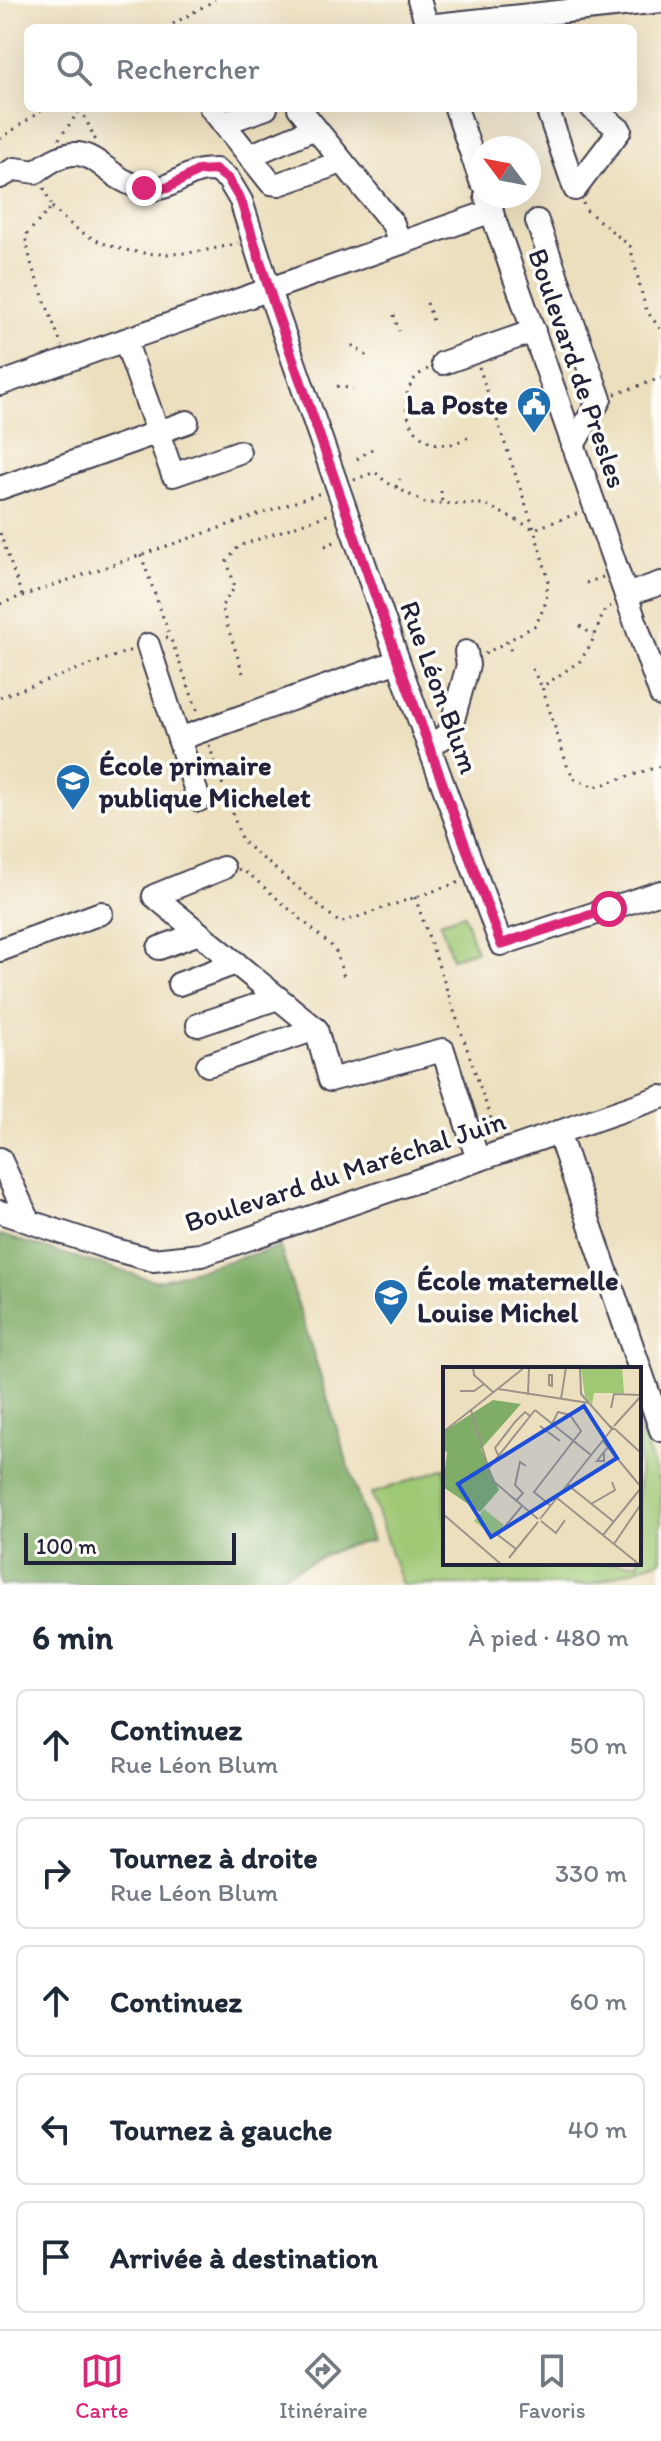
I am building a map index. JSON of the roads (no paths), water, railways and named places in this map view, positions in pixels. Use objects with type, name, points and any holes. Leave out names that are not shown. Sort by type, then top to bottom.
[{"type":"street","points":[[419,0],[426,24]]},
{"type":"street","points":[[480,24],[516,22],[661,1]]},
{"type":"street","points":[[242,112],[217,116],[275,184],[342,162]]},
{"type":"street","points":[[302,112],[393,224],[400,243]]},
{"type":"street","points":[[457,112],[469,146]]},
{"type":"street","points":[[548,112],[575,189],[620,130],[597,112]]},
{"type":"street","points":[[249,156],[315,128]]},
{"type":"street","name":"Rue Léon Blum","points":[[0,177],[15,169],[44,166],[69,154],[83,154],[128,182],[144,188],[167,188],[198,171],[216,170],[228,179],[241,201],[398,661],[501,944],[661,892]]},
{"type":"street","points":[[0,384],[400,243],[478,208]]},
{"type":"street","name":"Boulevard de Presles","points":[[491,208],[573,445],[620,600],[661,695]]},
{"type":"street","points":[[537,221],[600,399],[573,445]]},
{"type":"street","points":[[443,363],[534,331]]},
{"type":"street","points":[[125,340],[173,475],[239,452]]},
{"type":"street","points":[[0,488],[187,422]]},
{"type":"street","points":[[620,600],[661,583]]},
{"type":"street","points":[[148,645],[199,800]]},
{"type":"street","points":[[429,746],[449,734],[467,659]]},
{"type":"street","points":[[179,739],[398,661]]},
{"type":"street","points":[[223,868],[154,896],[316,1029],[330,1080],[443,1050],[478,1160]]},
{"type":"street","points":[[0,950],[101,913]]},
{"type":"street","points":[[159,948],[199,933]]},
{"type":"street","points":[[179,984],[236,963]]},
{"type":"street","points":[[198,1025],[278,998]]},
{"type":"street","points":[[208,1065],[316,1029]]},
{"type":"street","name":"Boulevard du Maréchal Juin","points":[[0,1212],[153,1260],[201,1255],[661,1097]]},
{"type":"street","points":[[558,1132],[639,1367]]},
{"type":"street","points":[[0,1159],[29,1221]]},
{"type":"street","points":[[641,1372],[661,1430]]},
{"type":"place","name":"La Poste","points":[[534,435]]},
{"type":"place","name":"École primaire publique Michelet","points":[[73,812]]},
{"type":"place","name":"École maternelle Louise Michel","points":[[391,1327]]}]
